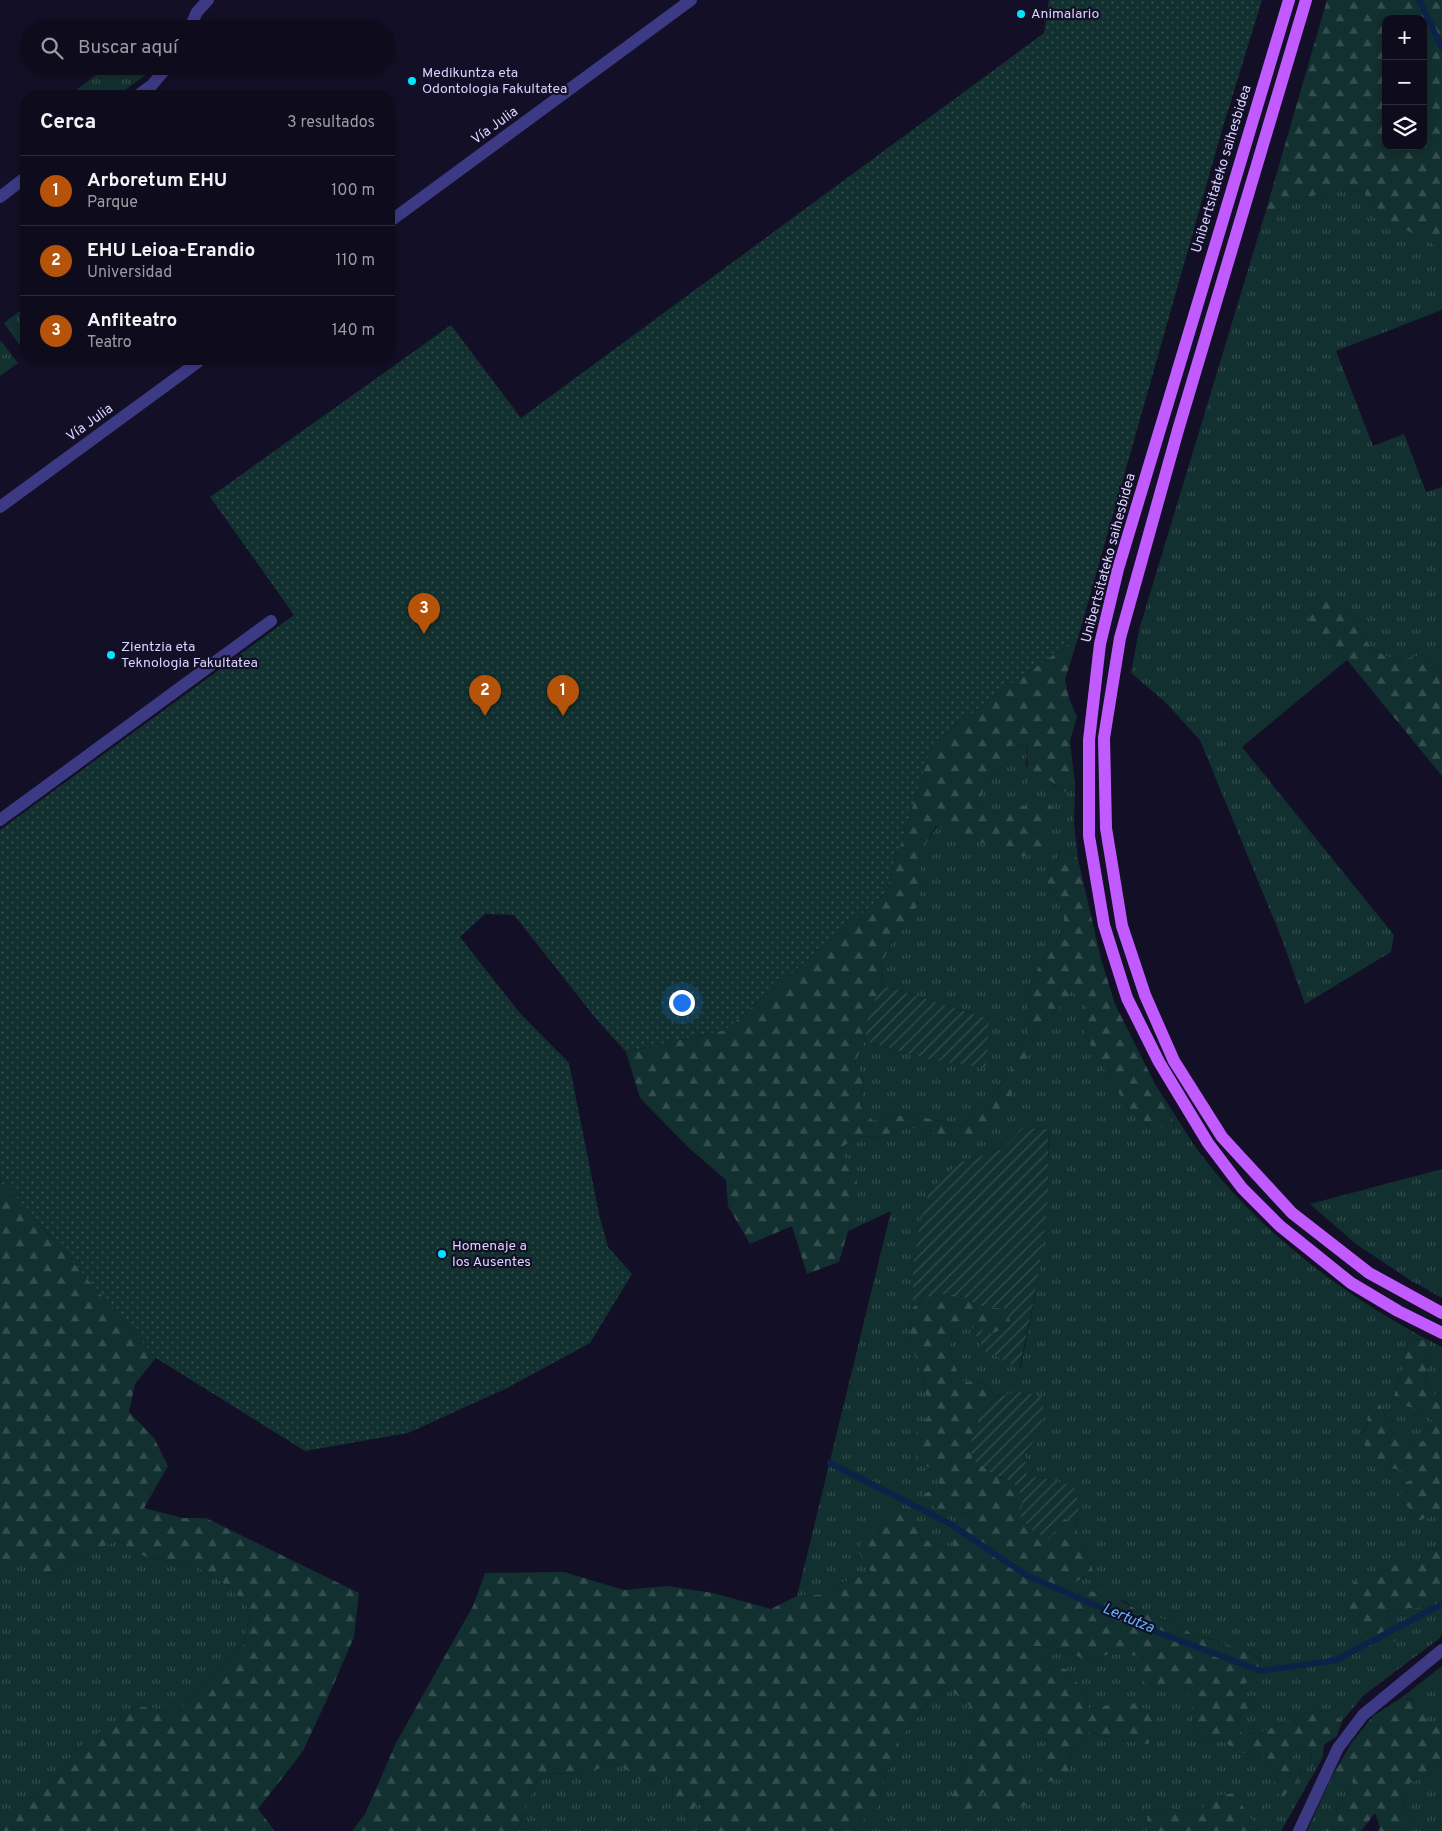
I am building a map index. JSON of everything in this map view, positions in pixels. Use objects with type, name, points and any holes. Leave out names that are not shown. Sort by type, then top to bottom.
[{"type":"main road","name":"Unibertsitateko saihesbidea","points":[[1288,0],[1118,569],[1100,644],[1089,740],[1089,836],[1104,925],[1127,998],[1159,1062],[1208,1143],[1242,1188],[1280,1226],[1351,1282],[1398,1311],[1442,1333]]},
{"type":"main road","points":[[1306,0],[1178,430],[1120,638],[1104,738],[1106,828],[1122,926],[1145,995],[1174,1061],[1222,1137],[1292,1213],[1369,1274],[1442,1314]]},
{"type":"street","points":[[193,20],[208,0]]},
{"type":"street","name":"Vía Julia","points":[[395,218],[691,0]]},
{"type":"street","points":[[145,90],[160,75]]},
{"type":"street","points":[[0,197],[20,182]]},
{"type":"street","name":"Vía Julia","points":[[0,507],[194,365]]},
{"type":"street","points":[[0,820],[271,621]]},
{"type":"street","points":[[1299,1831],[1338,1748],[1363,1714],[1442,1650]]},
{"type":"green space","points":[[1049,0],[1262,0],[1222,130],[1078,638],[1006,687],[932,744],[885,894],[725,1030],[626,1052],[597,1020],[514,915],[485,914],[460,937],[519,1012],[569,1063],[599,1214],[608,1247],[632,1274],[590,1343],[505,1389],[408,1433],[305,1451],[156,1358],[0,1178],[0,830],[294,615],[210,497],[451,325],[521,418],[1044,33]]},
{"type":"green space","points":[[1327,0],[1442,0],[1442,249],[1393,223],[1377,210],[1363,192],[1344,189],[1307,197],[1264,217]]},
{"type":"green space","points":[[96,75],[146,75],[125,90],[76,90]]},
{"type":"green space","points":[[1344,189],[1363,192],[1377,210],[1442,249],[1442,310],[1336,351],[1373,446],[1404,434],[1426,492],[1442,487],[1442,676],[1440,671],[1422,655],[1396,661],[1372,649],[1355,624],[1348,607],[1319,634],[1347,660],[1242,747],[1394,935],[1391,952],[1305,1004],[1281,937],[1200,740],[1164,701],[1131,673],[1139,630],[1264,217],[1307,197]]},
{"type":"green space","points":[[20,311],[20,346],[4,323]]},
{"type":"green space","points":[[0,342],[18,363],[0,376]]},
{"type":"green space","points":[[1320,599],[1348,607],[1355,624],[1372,649],[1396,661],[1422,655],[1440,671],[1442,676],[1442,776],[1347,660],[1319,634],[1303,610]]},
{"type":"green space","points":[[1078,638],[1065,680],[1069,698],[1077,717],[1070,741],[1075,783],[1065,792],[1050,781],[1028,784],[1027,744],[1010,745],[1010,761],[990,775],[978,804],[998,812],[1010,795],[1019,807],[1049,803],[1059,819],[1044,834],[1048,851],[1004,860],[997,840],[982,843],[936,826],[921,852],[921,878],[917,907],[895,936],[881,964],[882,985],[868,1014],[865,1041],[855,1062],[864,1079],[860,1106],[873,1121],[895,1115],[926,1118],[962,1126],[985,1108],[1016,1063],[1030,1025],[1026,994],[1039,967],[1058,943],[1064,919],[1059,901],[1046,881],[1063,847],[1078,859],[1101,959],[1115,1004],[1155,1084],[1171,1109],[1174,1129],[1149,1126],[1127,1106],[1095,1054],[1084,1031],[1090,1011],[1072,991],[1036,1031],[1022,1075],[1008,1100],[969,1139],[952,1139],[929,1131],[906,1127],[885,1136],[857,1137],[838,1150],[856,1170],[858,1197],[839,1262],[807,1274],[792,1226],[750,1244],[728,1206],[726,1180],[687,1146],[640,1098],[626,1052],[725,1030],[885,894],[932,744],[1006,687]]},
{"type":"green space","points":[[1027,744],[1026,766],[1065,792],[1075,783],[1074,823],[1078,859],[1063,847],[1046,881],[1059,901],[1064,919],[1058,943],[1039,967],[1026,994],[1030,1025],[1016,1063],[985,1108],[962,1126],[926,1118],[895,1115],[873,1121],[860,1106],[864,1079],[855,1062],[865,1041],[927,1059],[989,1019],[882,985],[881,964],[895,936],[917,907],[921,878],[921,852],[937,826],[959,833],[997,840],[1030,854],[1048,851],[998,812],[978,804],[990,775],[1010,761],[1009,745]]},
{"type":"green space","points":[[882,985],[989,1019],[986,1068],[927,1059],[865,1041],[868,1014]]},
{"type":"green space","points":[[1072,990],[1090,1011],[1084,1031],[1095,1054],[1127,1106],[1149,1126],[1174,1128],[1171,1109],[1199,1151],[1228,1187],[1282,1241],[1343,1288],[1408,1329],[1442,1347],[1442,1400],[1438,1400],[1424,1380],[1431,1358],[1428,1340],[1409,1339],[1400,1378],[1394,1394],[1401,1405],[1419,1409],[1433,1421],[1427,1440],[1412,1446],[1391,1431],[1379,1402],[1361,1435],[1382,1467],[1402,1470],[1421,1477],[1398,1498],[1409,1508],[1418,1521],[1434,1515],[1442,1516],[1442,1548],[1429,1549],[1417,1564],[1396,1564],[1382,1573],[1366,1571],[1350,1612],[1360,1626],[1386,1624],[1387,1611],[1428,1606],[1442,1607],[1442,1634],[1440,1638],[1364,1695],[1342,1721],[1331,1712],[1315,1709],[1259,1733],[1242,1734],[1235,1718],[1254,1706],[1253,1695],[1235,1705],[1237,1690],[1250,1680],[1262,1661],[1250,1652],[1208,1638],[1194,1636],[1180,1625],[1140,1611],[1124,1601],[1086,1591],[1067,1601],[1058,1597],[1077,1581],[1093,1573],[1089,1550],[1078,1539],[1076,1523],[1079,1507],[1053,1480],[1027,1477],[1025,1455],[1041,1429],[1023,1391],[996,1397],[983,1383],[962,1381],[950,1356],[952,1335],[971,1326],[985,1352],[995,1355],[1020,1369],[1035,1296],[1042,1246],[1047,1197],[1049,1129],[1022,1128],[1002,1149],[958,1163],[919,1226],[913,1268],[913,1307],[909,1339],[924,1379],[940,1488],[922,1494],[938,1509],[957,1513],[972,1513],[980,1525],[955,1550],[920,1538],[917,1522],[892,1511],[881,1526],[871,1572],[841,1583],[827,1594],[797,1596],[891,1211],[848,1231],[858,1197],[838,1150],[857,1137],[885,1136],[906,1127],[929,1131],[952,1139],[1022,1075],[1036,1031],[1053,1014]]},
{"type":"green space","points":[[1022,1128],[1049,1129],[1048,1197],[1045,1227],[1032,1308],[1019,1369],[995,1355],[985,1352],[971,1326],[992,1334],[1011,1325],[1007,1309],[980,1306],[964,1297],[948,1294],[932,1294],[913,1307],[913,1268],[919,1226],[930,1190],[958,1163],[1002,1149]]},
{"type":"green space","points":[[1442,1169],[1442,1298],[1410,1280],[1356,1244],[1310,1204]]},
{"type":"green space","points":[[0,1178],[156,1358],[135,1384],[129,1412],[154,1438],[168,1466],[144,1508],[183,1518],[206,1518],[359,1593],[354,1637],[303,1751],[258,1809],[275,1831],[0,1831],[0,1814],[16,1817],[28,1799],[54,1782],[75,1750],[108,1726],[139,1706],[177,1713],[202,1686],[242,1649],[251,1611],[231,1588],[193,1564],[148,1558],[117,1541],[84,1554],[51,1575],[22,1562],[0,1562]]},
{"type":"green space","points":[[932,1294],[964,1297],[980,1306],[1007,1309],[1011,1325],[992,1334],[971,1326],[952,1335],[950,1356],[962,1381],[983,1383],[996,1397],[982,1414],[992,1473],[1013,1482],[1023,1498],[1076,1523],[1078,1539],[1089,1550],[1093,1573],[1077,1581],[1059,1597],[1067,1601],[1086,1591],[1107,1593],[1140,1611],[1180,1625],[1194,1636],[1207,1638],[1250,1652],[1262,1662],[1250,1680],[1237,1690],[1236,1704],[1253,1695],[1254,1706],[1235,1718],[1242,1734],[1259,1733],[1315,1709],[1331,1712],[1342,1721],[1337,1736],[1324,1745],[1323,1757],[1309,1769],[1312,1753],[1296,1747],[1291,1759],[1300,1769],[1298,1781],[1282,1798],[1272,1788],[1277,1777],[1266,1759],[1254,1754],[1239,1753],[1223,1741],[1197,1735],[1192,1720],[1192,1701],[1181,1683],[1159,1691],[1138,1678],[1137,1656],[1113,1653],[1086,1661],[1065,1649],[1033,1646],[1040,1662],[1066,1669],[1082,1689],[1089,1709],[1108,1705],[1138,1703],[1159,1724],[1148,1744],[1120,1740],[1088,1732],[1072,1750],[1067,1776],[1048,1782],[1037,1760],[1051,1741],[1025,1735],[1015,1763],[1027,1780],[1028,1803],[1002,1818],[983,1792],[966,1816],[950,1799],[963,1774],[979,1733],[969,1705],[945,1686],[921,1711],[898,1741],[901,1755],[885,1774],[878,1806],[855,1828],[838,1831],[696,1831],[708,1814],[701,1800],[683,1819],[673,1803],[672,1778],[643,1782],[614,1761],[590,1773],[541,1774],[529,1799],[518,1831],[352,1831],[365,1814],[396,1743],[473,1606],[485,1573],[564,1572],[624,1590],[668,1586],[713,1593],[771,1609],[797,1596],[827,1594],[841,1583],[871,1572],[859,1553],[863,1536],[881,1526],[891,1511],[908,1511],[917,1522],[920,1538],[955,1550],[947,1534],[965,1522],[979,1524],[972,1513],[957,1513],[938,1509],[922,1494],[940,1488],[937,1470],[917,1463],[913,1438],[929,1415],[924,1379],[909,1339],[913,1307]]},
{"type":"green space","points":[[1409,1339],[1429,1340],[1431,1358],[1424,1380],[1438,1400],[1442,1400],[1442,1516],[1434,1515],[1418,1521],[1409,1508],[1398,1498],[1406,1482],[1420,1477],[1402,1470],[1382,1467],[1369,1456],[1361,1435],[1368,1423],[1368,1409],[1379,1402],[1391,1431],[1412,1446],[1427,1439],[1433,1421],[1419,1409],[1401,1405],[1394,1395]]},
{"type":"green space","points":[[1023,1391],[1044,1398],[1041,1429],[1025,1455],[1027,1476],[1053,1480],[1074,1487],[1079,1507],[1076,1523],[1064,1519],[1049,1539],[1033,1531],[1020,1516],[1023,1498],[1013,1482],[992,1473],[972,1459],[971,1439],[982,1414],[996,1397]]},
{"type":"green space","points":[[117,1541],[148,1558],[193,1564],[231,1588],[251,1611],[242,1649],[202,1686],[177,1713],[139,1706],[75,1750],[54,1782],[28,1799],[16,1818],[0,1814],[0,1562],[23,1562],[51,1575],[84,1554]]},
{"type":"green space","points":[[1442,1548],[1442,1607],[1428,1606],[1387,1611],[1386,1624],[1400,1638],[1376,1652],[1353,1638],[1360,1626],[1350,1612],[1349,1587],[1367,1571],[1382,1573],[1396,1564],[1417,1564],[1429,1549]]},
{"type":"green space","points":[[1032,1646],[1065,1649],[1086,1661],[1113,1653],[1137,1656],[1181,1683],[1192,1701],[1192,1720],[1197,1735],[1223,1741],[1239,1753],[1254,1754],[1266,1759],[1277,1777],[1282,1797],[1298,1781],[1300,1769],[1291,1759],[1296,1747],[1312,1753],[1309,1769],[1323,1757],[1281,1831],[1259,1831],[1250,1818],[1214,1796],[1195,1816],[1173,1809],[1147,1816],[1148,1831],[838,1831],[855,1828],[878,1806],[885,1774],[901,1755],[898,1741],[921,1711],[945,1686],[969,1705],[979,1733],[963,1774],[950,1799],[966,1815],[982,1791],[1027,1780],[1015,1763],[1025,1734],[1051,1741],[1067,1776],[1072,1750],[1088,1732],[1120,1740],[1148,1743],[1108,1705],[1089,1709],[1082,1689],[1066,1669],[1040,1662]]},
{"type":"green space","points":[[1442,1666],[1442,1726],[1429,1726],[1413,1699],[1401,1698]]},
{"type":"green space","points":[[1401,1698],[1414,1701],[1424,1709],[1429,1726],[1442,1726],[1442,1757],[1435,1771],[1410,1783],[1403,1805],[1410,1823],[1405,1831],[1378,1831],[1380,1827],[1375,1813],[1361,1831],[1325,1831],[1338,1821],[1336,1807],[1353,1786],[1353,1769],[1332,1776],[1352,1742],[1373,1716]]},
{"type":"green space","points":[[1442,1757],[1442,1831],[1405,1831],[1410,1823],[1403,1805],[1410,1783],[1435,1771]]},
{"type":"green space","points":[[614,1761],[643,1782],[672,1778],[673,1803],[683,1818],[701,1800],[708,1814],[696,1831],[518,1831],[529,1799],[541,1774],[590,1773]]},
{"type":"green space","points":[[1353,1768],[1353,1786],[1336,1807],[1338,1821],[1325,1831],[1307,1831],[1332,1776]]},
{"type":"green space","points":[[1234,1793],[1259,1831],[1148,1831],[1147,1816],[1173,1809],[1195,1816],[1214,1796]]},
{"type":"waterway","points":[[1419,0],[1442,48]]},
{"type":"waterway","name":"Lertutza","points":[[830,1463],[949,1523],[1026,1575],[1157,1632],[1261,1671],[1336,1660],[1442,1604]]},
{"type":"place","name":"Animalario","points":[[1021,14]]},
{"type":"place","name":"Medikuntza eta Odontologia Fakultatea","points":[[412,81]]},
{"type":"place","name":"Anfiteatro","points":[[424,634]]},
{"type":"place","name":"Zientzia eta Teknologia Fakultatea","points":[[111,655]]},
{"type":"place","name":"EHU Leioa-Erandio","points":[[485,716]]},
{"type":"place","name":"Arboretum EHU","points":[[563,716]]},
{"type":"place","name":"Homenaje a los Ausentes","points":[[442,1254]]}]
